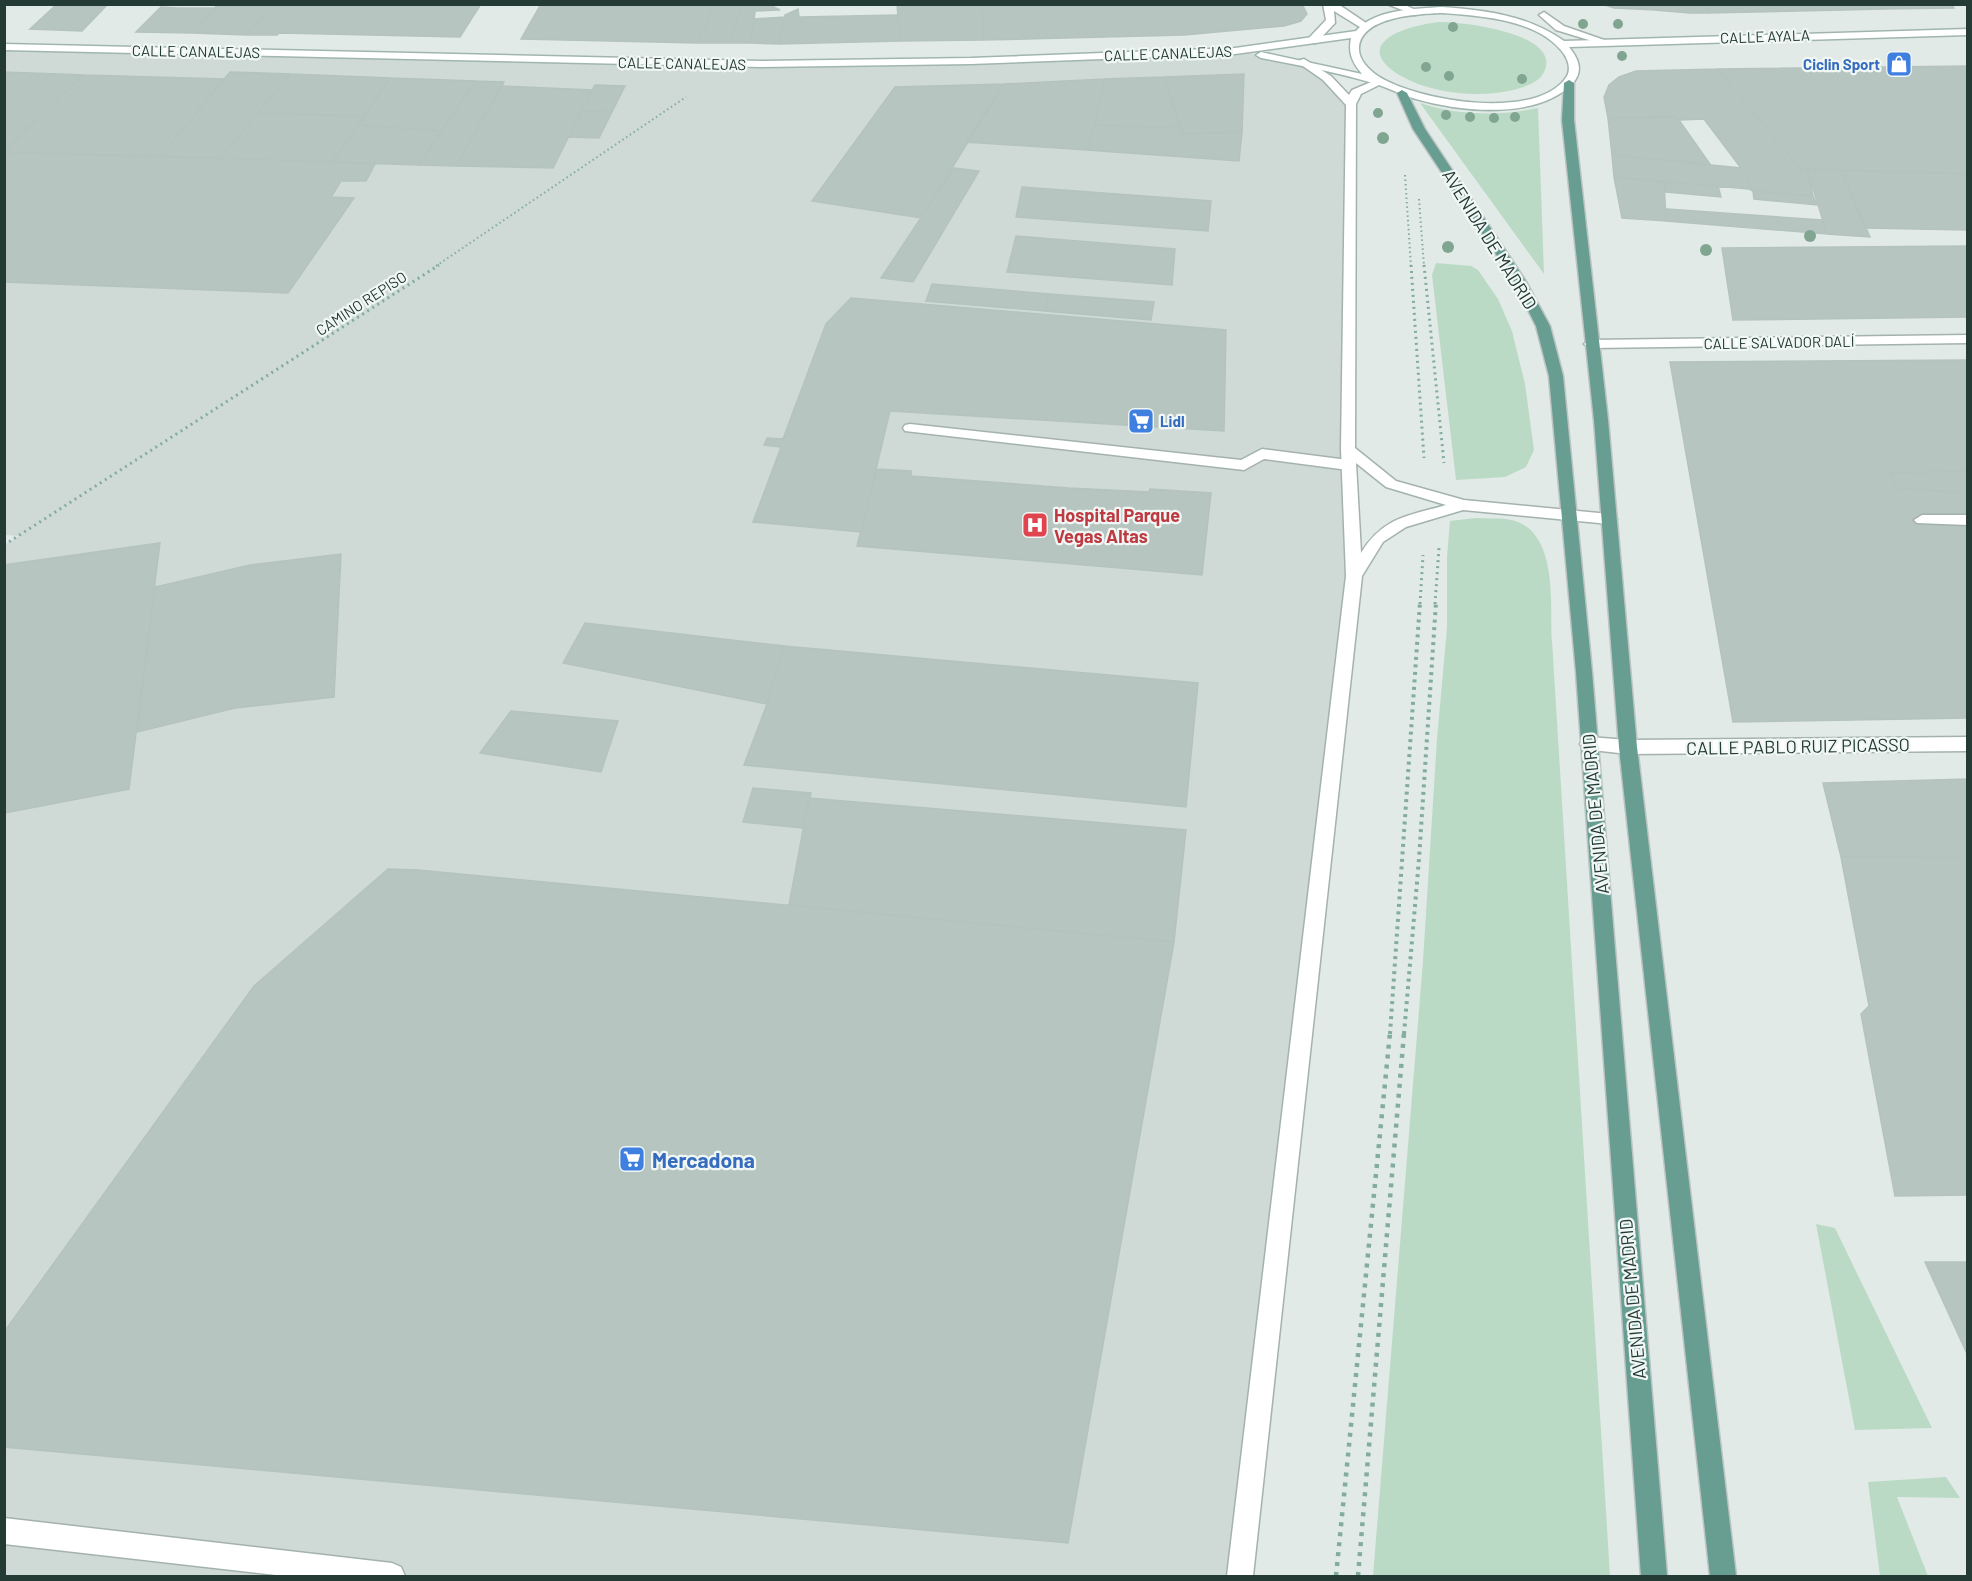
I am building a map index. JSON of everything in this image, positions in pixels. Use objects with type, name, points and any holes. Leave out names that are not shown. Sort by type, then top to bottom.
[{"type":"main road","points":[[1569,83],[1568,120],[1601,420],[1628,747],[1723,1576]]},
{"type":"main road","name":"AVENIDA DE MADRID","points":[[1402,93],[1419,129],[1519,279],[1543,326],[1556,376],[1589,744],[1654,1576]]},
{"type":"street","points":[[1329,4],[1363,30],[1353,45],[1355,58],[1364,70],[1379,82]]},
{"type":"street","points":[[1312,41],[1332,21],[1329,4]]},
{"type":"street","points":[[1235,51],[1304,62],[1379,82],[1402,93],[1433,102],[1467,106],[1500,107],[1530,103],[1554,94],[1569,83],[1574,74],[1574,62],[1562,44],[1539,30],[1501,17],[1472,12],[1414,12],[1392,4]]},
{"type":"street","points":[[1539,30],[1546,10]]},
{"type":"street","points":[[1546,10],[1560,28],[1602,41]]},
{"type":"street","name":"CALLE CANALEJAS","points":[[4,47],[717,64],[971,61],[1235,51],[1312,41],[1363,30],[1380,20],[1414,12]]},
{"type":"street","name":"CALLE AYALA","points":[[1562,44],[1602,41],[1968,32]]},
{"type":"street","points":[[1304,62],[1328,78],[1352,104]]},
{"type":"street","points":[[1240,1576],[1354,576],[1348,465],[1352,104],[1356,92],[1379,82]]},
{"type":"street","name":"CALLE SALVADOR DALÍ","points":[[1591,344],[1968,339]]},
{"type":"street","points":[[910,428],[1244,465],[1262,454],[1348,465]]},
{"type":"street","points":[[1348,449],[1391,484],[1427,495],[1443,505],[1610,519]]},
{"type":"street","points":[[1354,576],[1378,538],[1401,523],[1426,516],[1443,505]]},
{"type":"street","points":[[1922,520],[1968,520]]},
{"type":"street","name":"CALLE PABLO RUIZ PICASSO","points":[[1589,744],[1628,747],[1968,744]]},
{"type":"street","points":[[4,1531],[332,1573],[392,1576]]},
{"type":"path","name":"CAMINO REPISO","points":[[4,545],[499,226],[688,96],[717,64]]},
{"type":"path","points":[[1404,165],[1427,495]]},
{"type":"path","points":[[1358,1576],[1418,871],[1433,612],[1446,476],[1426,287],[1419,192]]},
{"type":"path","points":[[1336,1576],[1393,999],[1426,516]]},
{"type":"shaded area","points":[[5,47],[761,64],[1235,51],[1304,62],[1351,104],[1354,576],[1241,1576],[5,1576],[4,545],[19,536],[5,535]]},
{"type":"green space","points":[[1441,22],[1469,24],[1507,32],[1525,39],[1539,48],[1546,59],[1542,76],[1535,82],[1517,89],[1485,94],[1456,93],[1414,82],[1401,76],[1386,64],[1380,54],[1382,45],[1389,37],[1414,27]]},
{"type":"green space","points":[[1420,103],[1450,110],[1479,113],[1538,108],[1544,274]]},
{"type":"green space","points":[[1436,263],[1471,266],[1478,270],[1498,299],[1512,331],[1525,384],[1534,450],[1526,467],[1505,477],[1456,480],[1432,275]]},
{"type":"green space","points":[[1476,518],[1514,520],[1531,530],[1546,558],[1549,575],[1610,1576],[1373,1576],[1423,961],[1437,739],[1447,628],[1447,557],[1450,521]]},
{"type":"green space","points":[[1816,1224],[1835,1228],[1932,1428],[1855,1430]]},
{"type":"green space","points":[[1946,1477],[1960,1498],[1897,1497],[1928,1576],[1880,1576],[1868,1482]]},
{"type":"building","points":[[57,4],[108,4],[82,31],[30,29]]},
{"type":"building","points":[[218,4],[273,4],[247,35],[194,33]]},
{"type":"building","points":[[273,4],[481,4],[460,37],[279,33],[277,35],[247,35]]},
{"type":"building","points":[[541,4],[714,4],[698,43],[521,39]]},
{"type":"building","points":[[714,4],[742,4],[730,43],[698,43]]},
{"type":"building","points":[[742,4],[756,4],[751,43],[730,43]]},
{"type":"building","points":[[756,4],[768,4],[780,10],[755,11]]},
{"type":"building","points":[[897,4],[982,4],[984,40],[900,41]]},
{"type":"building","points":[[982,4],[1302,4],[1307,14],[1301,21],[1284,26],[1184,35],[984,40]]},
{"type":"building","points":[[1602,4],[1654,4],[1655,10],[1614,8]]},
{"type":"building","points":[[1654,4],[1708,4],[1707,13],[1690,13],[1655,10]]},
{"type":"building","points":[[1708,4],[1795,4],[1797,11],[1707,13]]},
{"type":"building","points":[[1795,4],[1842,4],[1844,10],[1797,11]]},
{"type":"building","points":[[1842,4],[1881,4],[1883,9],[1844,10]]},
{"type":"building","points":[[1881,4],[1952,4],[1954,8],[1883,9]]},
{"type":"building","points":[[161,7],[215,8],[194,33],[136,32]]},
{"type":"building","points":[[798,9],[799,17],[898,15],[900,41],[779,44],[785,15]]},
{"type":"building","points":[[784,17],[779,44],[751,43],[754,19]]},
{"type":"building","points":[[1968,66],[1968,174],[1801,169],[1717,69]]},
{"type":"building","points":[[1717,69],[1801,169],[1807,169],[1813,196],[1753,191],[1741,168],[1704,119],[1679,120],[1672,116],[1608,118],[1604,97],[1609,85],[1619,77],[1636,71]]},
{"type":"building","points":[[4,72],[83,75],[4,151]]},
{"type":"building","points":[[230,72],[290,74],[221,158],[160,157]]},
{"type":"building","points":[[290,74],[390,78],[365,116],[258,113]]},
{"type":"building","points":[[1244,74],[1242,132],[1183,134],[1164,77]]},
{"type":"building","points":[[83,75],[224,79],[160,157],[4,152]]},
{"type":"building","points":[[1164,77],[1180,128],[1095,125],[1104,79]]},
{"type":"building","points":[[390,78],[475,81],[441,131],[358,125]]},
{"type":"building","points":[[1104,79],[1095,125],[1087,150],[966,142],[1004,84]]},
{"type":"building","points":[[475,81],[504,82],[456,166],[418,165]]},
{"type":"building","points":[[1004,84],[921,218],[812,201],[895,87]]},
{"type":"building","points":[[595,85],[625,86],[612,112],[581,111]]},
{"type":"building","points":[[501,86],[592,90],[553,168],[456,166]]},
{"type":"building","points":[[581,111],[612,112],[599,138],[569,137]]},
{"type":"building","points":[[258,113],[365,116],[332,162],[221,158]]},
{"type":"building","points":[[1674,117],[1679,120],[1710,164],[1612,155],[1608,118]]},
{"type":"building","points":[[358,125],[441,131],[418,165],[332,162]]},
{"type":"building","points":[[1095,125],[1180,128],[1183,134],[1242,132],[1239,161],[1087,150]]},
{"type":"building","points":[[4,152],[375,164],[366,181],[341,181],[331,197],[354,198],[288,293],[4,282]]},
{"type":"building","points":[[1612,155],[1741,168],[1753,191],[1614,177]]},
{"type":"building","points":[[954,168],[979,171],[913,282],[881,278]]},
{"type":"building","points":[[1807,169],[1841,170],[1870,237],[1827,234]]},
{"type":"building","points":[[1841,170],[1968,174],[1968,230],[1865,228]]},
{"type":"building","points":[[1614,177],[1664,182],[1666,221],[1622,218]]},
{"type":"building","points":[[1664,182],[1718,186],[1721,197],[1666,192]]},
{"type":"building","points":[[1022,187],[1211,201],[1208,231],[1016,217]]},
{"type":"building","points":[[1753,191],[1813,196],[1817,205],[1754,199]]},
{"type":"building","points":[[1667,209],[1822,220],[1827,234],[1666,221]]},
{"type":"building","points":[[1016,236],[1175,249],[1172,285],[1007,272]]},
{"type":"building","points":[[1968,246],[1968,317],[1733,320],[1722,248]]},
{"type":"building","points":[[932,284],[1049,294],[1045,311],[926,301]]},
{"type":"building","points":[[1049,294],[1154,302],[1151,320],[1045,311]]},
{"type":"building","name":"Lidl","points":[[851,298],[1226,330],[1224,431],[890,411],[861,532],[753,522],[781,447],[764,445],[767,438],[783,439],[826,324]]},
{"type":"building","points":[[1968,360],[1968,718],[1733,722],[1670,362]]},
{"type":"building","name":"Hospital Parque Vegas Altas","points":[[877,469],[911,471],[911,476],[1069,488],[1149,492],[1150,489],[1211,493],[1202,575],[857,546]]},
{"type":"building","points":[[1968,471],[1968,493],[1896,488],[1890,473]]},
{"type":"building","points":[[160,543],[129,789],[4,813],[4,565]]},
{"type":"building","points":[[341,554],[334,697],[235,708],[137,732],[155,587],[250,565]]},
{"type":"building","points":[[585,623],[784,646],[767,704],[563,663]]},
{"type":"building","points":[[784,646],[1198,683],[1186,807],[744,765],[767,704]]},
{"type":"building","points":[[511,711],[618,721],[601,772],[480,753]]},
{"type":"building","points":[[1968,779],[1968,856],[1841,857],[1823,783]]},
{"type":"building","points":[[753,788],[811,793],[803,828],[743,822]]},
{"type":"building","points":[[809,798],[1186,830],[1174,942],[789,905]]},
{"type":"building","points":[[1968,856],[1968,1006],[1869,1006],[1841,857]]},
{"type":"building","name":"Mercadona","points":[[388,869],[1174,942],[1068,1543],[4,1447],[4,1332],[254,986]]},
{"type":"building","points":[[1869,1006],[1968,1006],[1968,1195],[1895,1196],[1861,1014]]},
{"type":"building","points":[[1925,1262],[1968,1262],[1968,1356]]},
{"type":"place","name":"Ciclin Sport","points":[[1899,64]]},
{"type":"place","name":"Lidl","points":[[1141,421]]},
{"type":"place","name":"Hospital Parque Vegas Altas","points":[[1035,525]]},
{"type":"place","name":"Mercadona","points":[[632,1159]]}]
